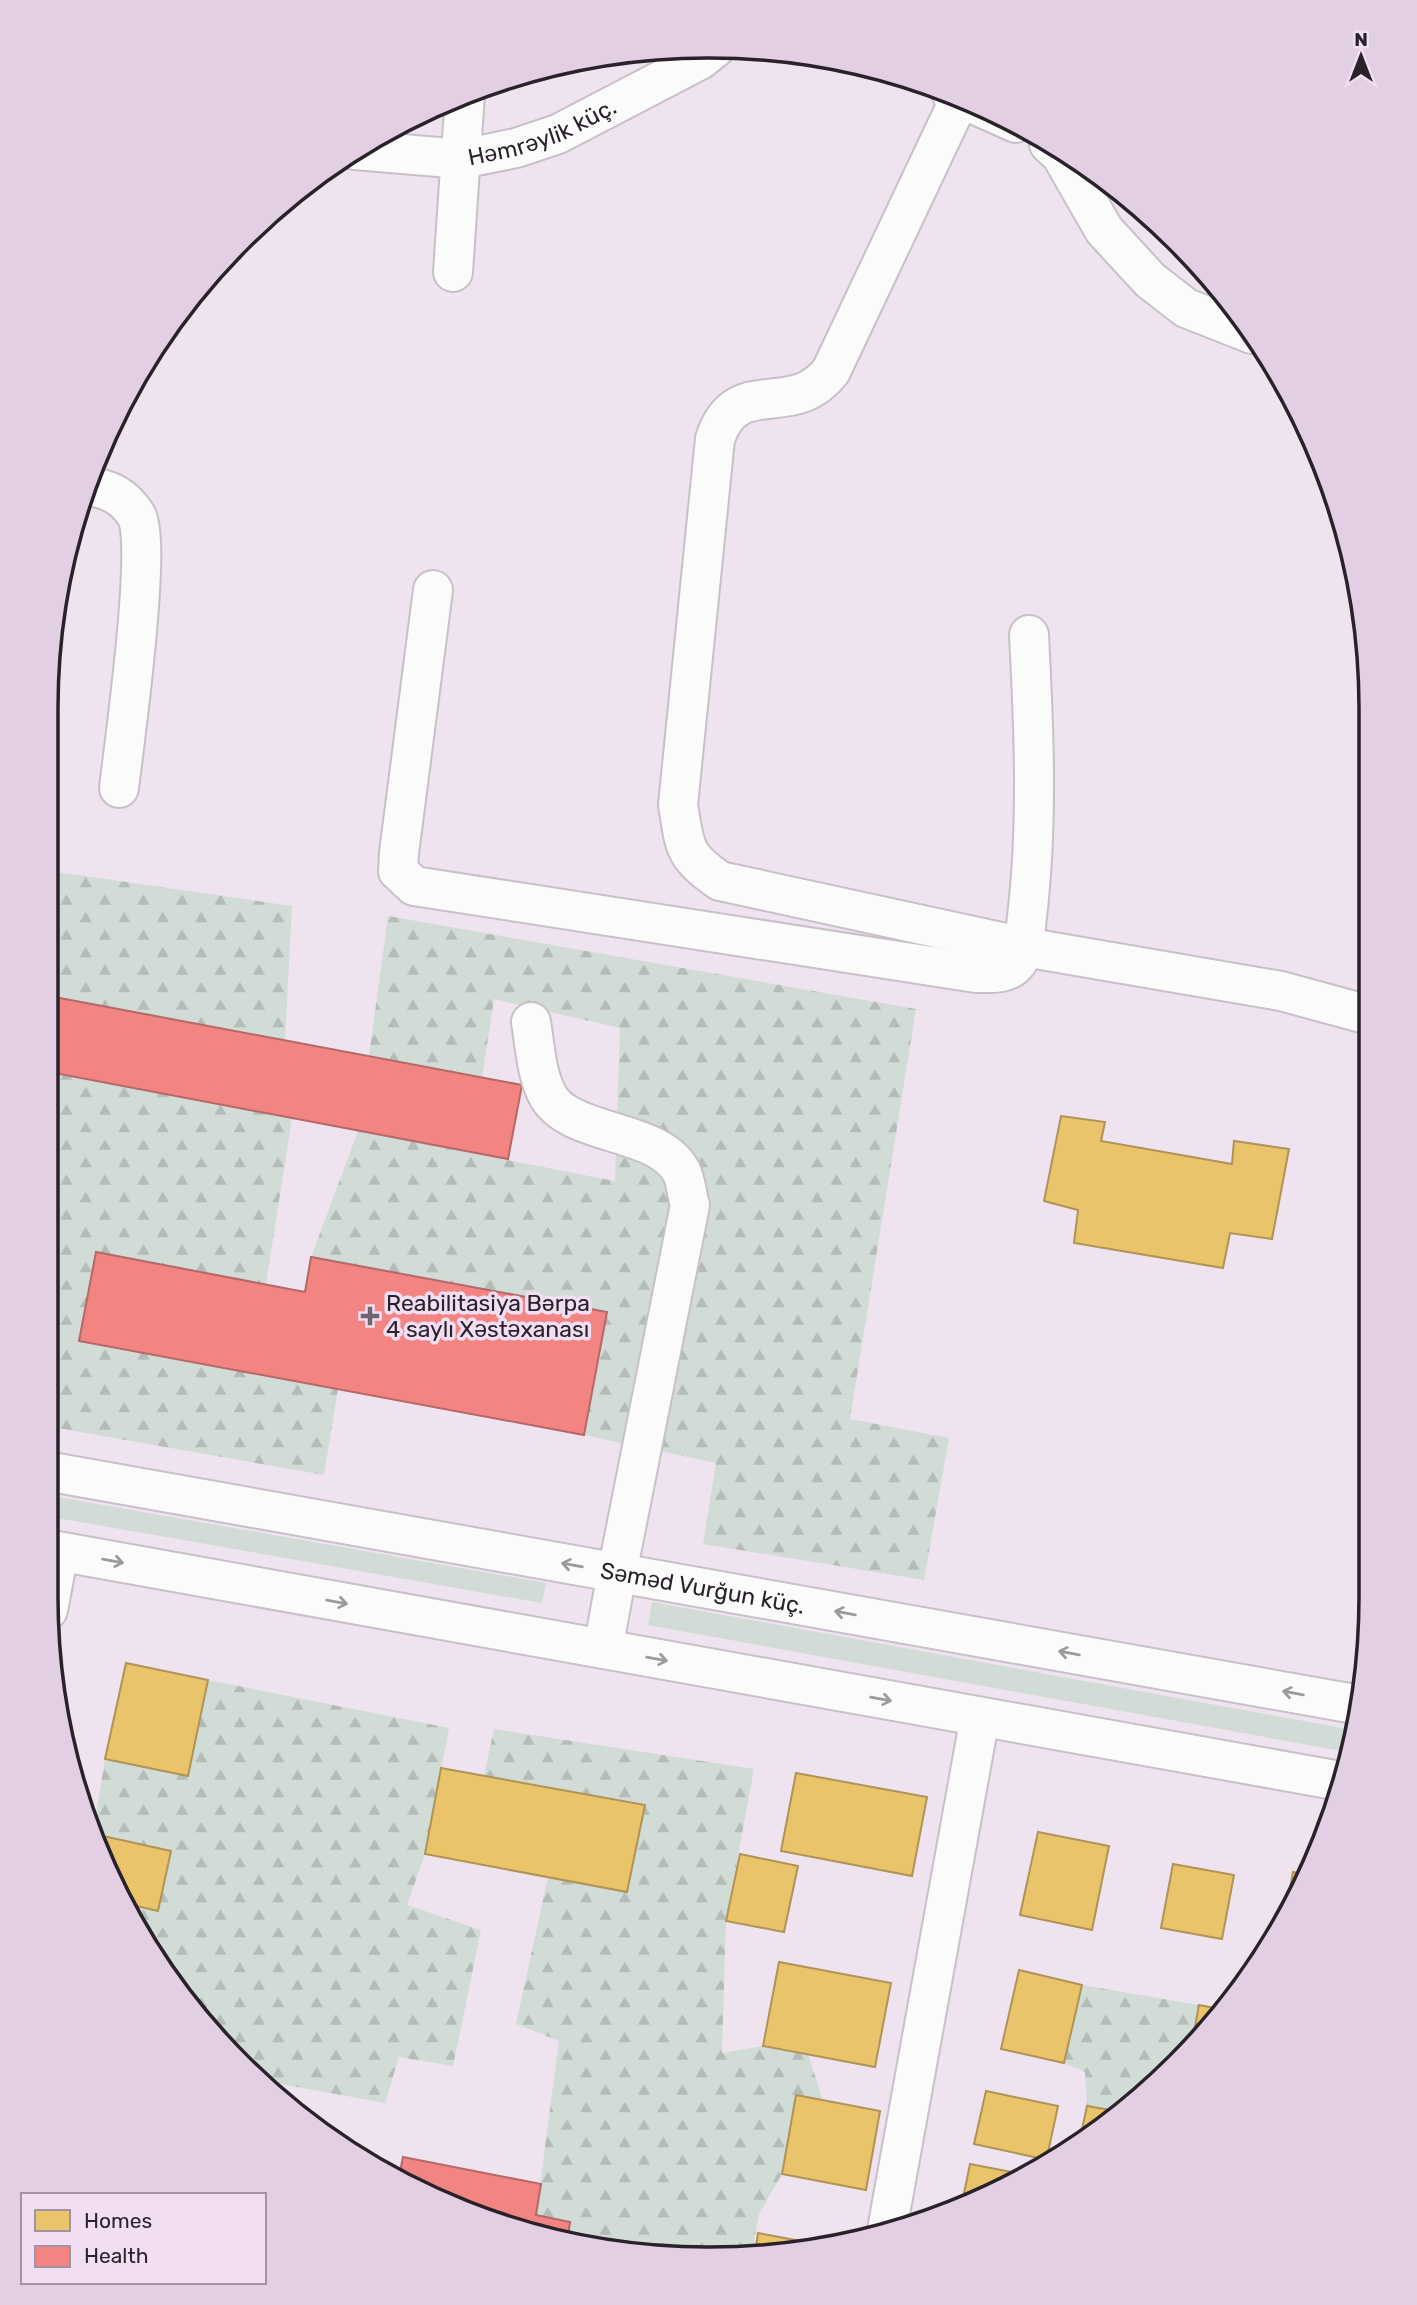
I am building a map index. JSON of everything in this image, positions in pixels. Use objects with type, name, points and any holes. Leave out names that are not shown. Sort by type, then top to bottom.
[{"type":"street","name":"Həmrəylik küç.","points":[[372,151],[462,159],[516,148],[558,134],[702,58]]},
{"type":"street","points":[[453,272],[464,105]]},
{"type":"street","points":[[956,106],[831,371],[818,387],[796,396],[742,402],[722,418],[715,439],[678,805],[683,840],[694,864],[720,881],[1024,947],[1281,990],[1359,1012]]},
{"type":"street","points":[[1067,165],[1104,229],[1150,280],[1186,308],[1236,328]]},
{"type":"street","points":[[96,487],[112,490],[138,516],[142,571],[119,788]]},
{"type":"street","points":[[433,590],[399,853],[398,871],[414,886],[976,973],[1001,973],[1017,963],[1024,947],[1032,876],[1036,776],[1029,635]]},
{"type":"street","points":[[531,1022],[540,1076],[549,1098],[564,1112],[662,1151],[682,1171],[690,1205],[603,1649]]},
{"type":"street","name":"Səməd Vurğun küç.","points":[[58,1473],[1350,1703]]},
{"type":"street","points":[[58,1552],[1333,1780]]},
{"type":"street","points":[[889,2222],[979,1717]]},
{"type":"green space","points":[[58,872],[292,906],[285,1040],[58,998]]},
{"type":"green space","points":[[388,916],[916,1009],[850,1419],[949,1438],[924,1580],[703,1544],[716,1463],[584,1435],[607,1312],[311,1257],[358,1131],[615,1181],[620,1028],[494,999],[482,1078],[369,1056]]},
{"type":"green space","points":[[58,1074],[292,1118],[266,1284],[96,1252],[80,1341],[338,1389],[324,1475],[58,1428]]},
{"type":"green space","points":[[58,1497],[546,1583],[542,1603],[58,1518]]},
{"type":"green space","points":[[652,1602],[1346,1729],[1340,1751],[648,1625]]},
{"type":"green space","points":[[208,1680],[449,1728],[425,1854],[407,1905],[481,1930],[453,2066],[399,2057],[385,2103],[276,2083],[219,2026],[167,1958],[137,1906],[158,1910],[171,1852],[103,1835],[96,1816],[105,1759],[188,1776]]},
{"type":"green space","points":[[494,1729],[754,1769],[726,1921],[722,2053],[763,2046],[808,2054],[823,2101],[796,2096],[782,2174],[759,2214],[753,2246],[666,2246],[624,2242],[569,2232],[570,2222],[536,2215],[559,2041],[516,2024],[548,1877],[627,1891],[645,1805],[484,1776]]},
{"type":"green space","points":[[1082,1985],[1199,2005],[1194,2030],[1138,2086],[1109,2110],[1087,2106],[1085,2072],[1064,2063]]},
{"type":"building: Homes","points":[[1061,1116],[1105,1122],[1101,1141],[1232,1164],[1234,1141],[1289,1149],[1272,1239],[1230,1233],[1223,1268],[1074,1243],[1078,1210],[1044,1201]]},
{"type":"building: Homes","points":[[126,1663],[208,1680],[188,1776],[105,1759]]},
{"type":"building: Homes","points":[[441,1768],[645,1805],[627,1892],[425,1854]]},
{"type":"building: Homes","points":[[796,1773],[927,1797],[912,1876],[781,1851]]},
{"type":"building: Homes","points":[[1038,1832],[1109,1846],[1092,1930],[1020,1915]]},
{"type":"building: Homes","points":[[103,1836],[171,1851],[158,1911],[137,1906]]},
{"type":"building: Homes","points":[[740,1854],[798,1866],[784,1932],[726,1921]]},
{"type":"building: Homes","points":[[1173,1864],[1234,1875],[1222,1939],[1161,1928]]},
{"type":"building: Homes","points":[[1293,1872],[1297,1873],[1292,1884],[1290,1887]]},
{"type":"building: Homes","points":[[779,1962],[891,1983],[875,2067],[763,2046]]},
{"type":"building: Homes","points":[[1019,1970],[1082,1985],[1064,2063],[1001,2049]]},
{"type":"building: Homes","points":[[1199,2005],[1213,2008],[1198,2026],[1194,2030]]},
{"type":"building: Homes","points":[[986,2091],[1058,2106],[1048,2151],[1038,2158],[974,2144]]},
{"type":"building: Homes","points":[[796,2095],[880,2111],[866,2190],[782,2174]]},
{"type":"building: Homes","points":[[1087,2106],[1109,2110],[1105,2113],[1082,2129]]},
{"type":"building: Homes","points":[[970,2164],[1011,2172],[996,2180],[964,2195]]},
{"type":"building: Homes","points":[[758,2233],[800,2241],[793,2242],[756,2246]]},
{"type":"building: Health","points":[[58,998],[522,1085],[508,1159],[58,1074]]},
{"type":"building: Health","points":[[96,1252],[305,1292],[311,1257],[607,1312],[584,1435],[79,1341]]},
{"type":"building: Health","points":[[403,2157],[541,2184],[536,2215],[570,2222],[569,2232],[499,2213],[459,2198],[401,2169]]},
{"type":"place","name":"Reabilitasiya Bәrpa 4 saylı Xəstəxanası","points":[[370,1316]]}]
